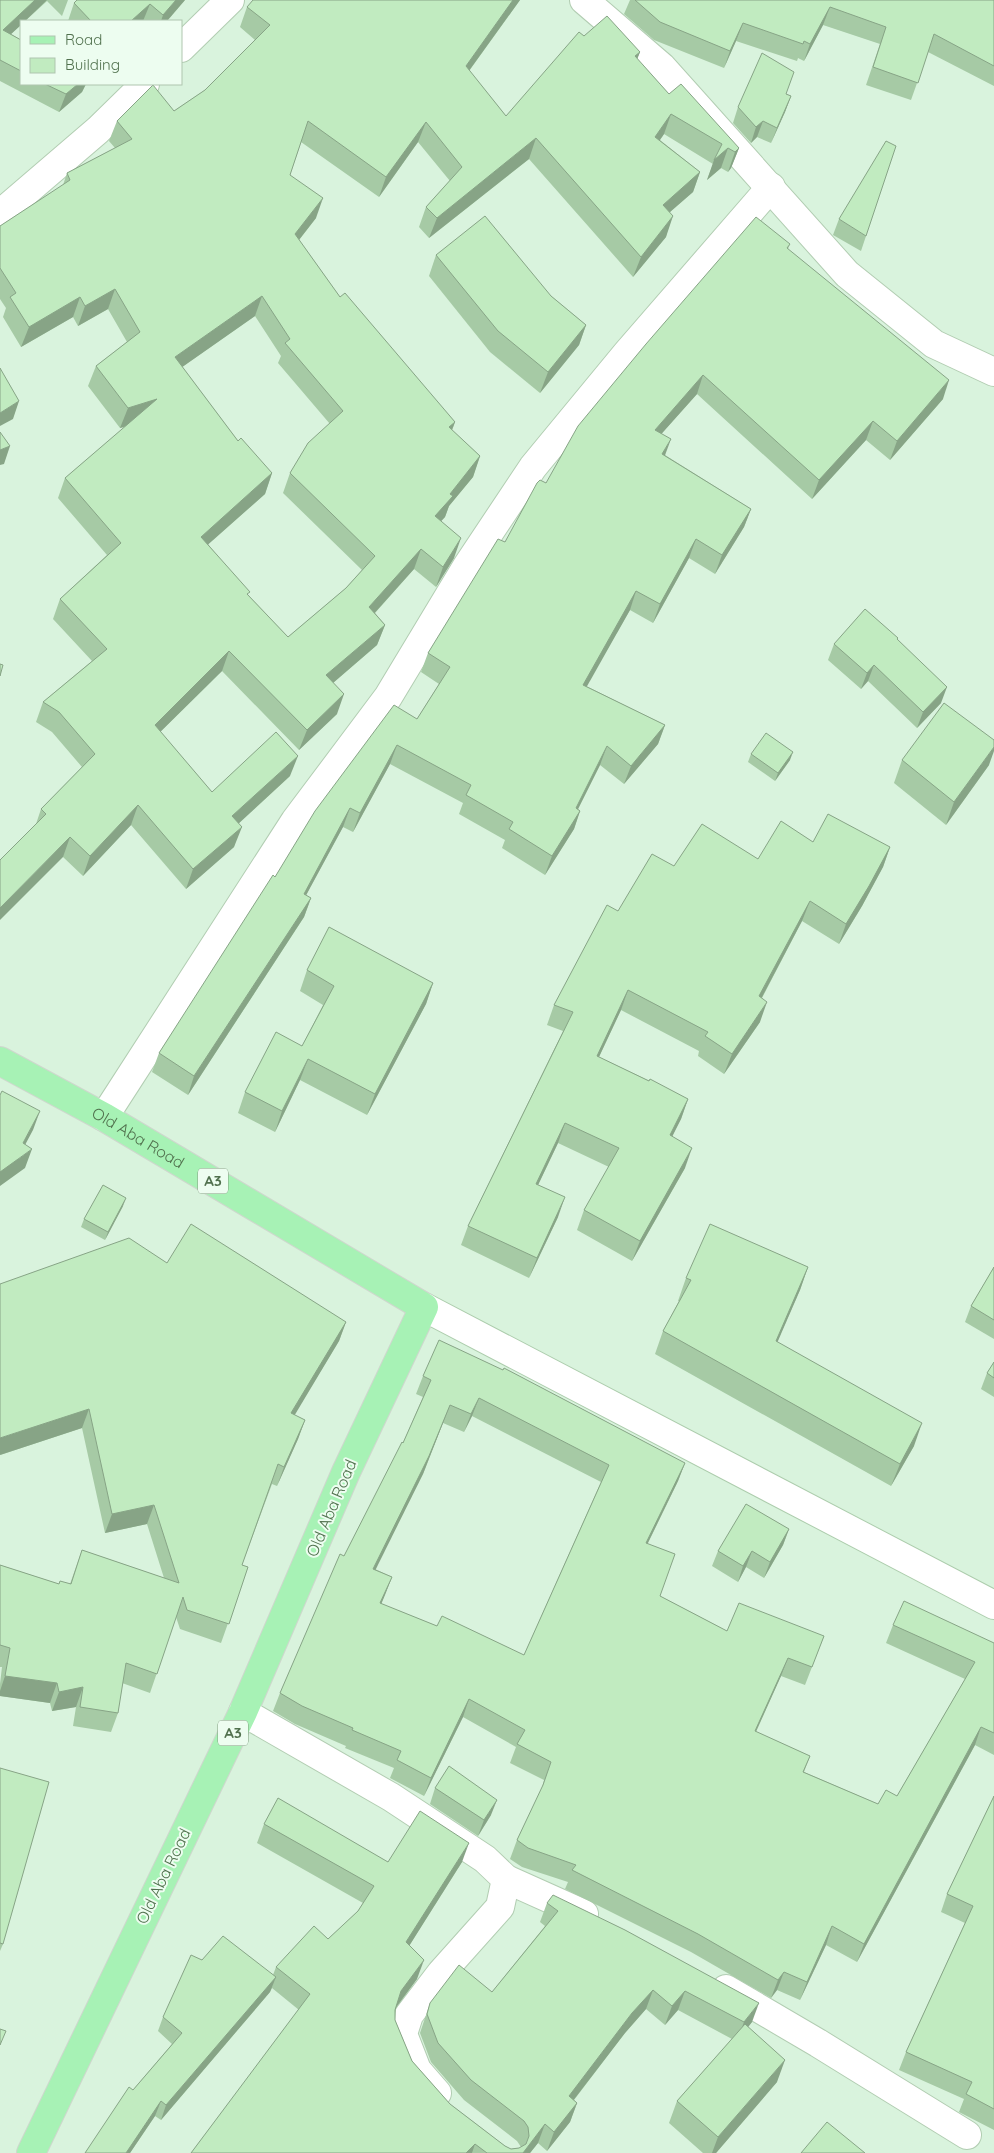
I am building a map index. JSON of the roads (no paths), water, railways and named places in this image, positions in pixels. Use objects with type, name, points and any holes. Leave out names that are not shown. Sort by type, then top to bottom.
[{"type":"main road","name":"Old Aba Road","points":[[0,1061],[104,1117],[424,1307],[346,1472],[243,1712],[30,2153]]},
{"type":"street","points":[[182,47],[230,0]]},
{"type":"street","points":[[584,0],[662,67],[847,274],[934,344],[994,372]]},
{"type":"street","points":[[0,214],[98,130],[144,85]]},
{"type":"street","points":[[104,1117],[295,821],[388,697],[467,566],[533,467],[633,345],[771,187]]},
{"type":"street","points":[[424,1307],[994,1605]]},
{"type":"street","points":[[243,1712],[392,1797],[485,1860],[506,1879],[605,1924]]},
{"type":"street","points":[[453,2111],[417,2070],[403,2034],[409,2015],[441,1973],[500,1907],[506,1879]]},
{"type":"street","points":[[707,1978],[818,2043],[967,2135]]}]
